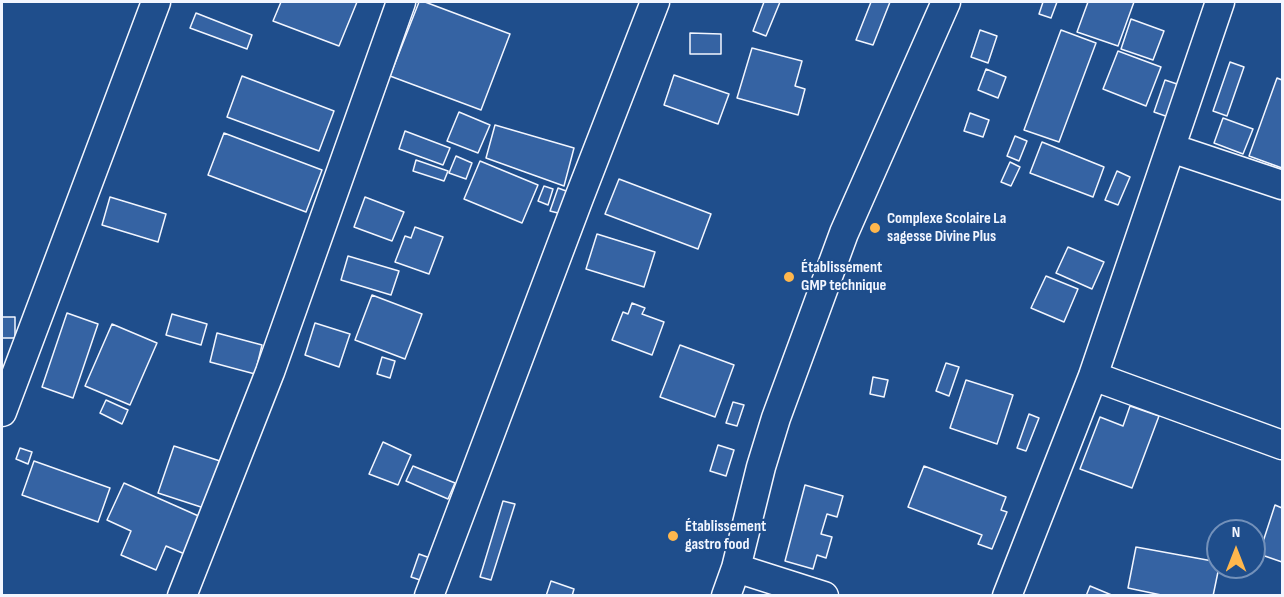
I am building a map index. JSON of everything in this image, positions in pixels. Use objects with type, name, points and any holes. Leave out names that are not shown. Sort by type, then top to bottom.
[{"type":"street","points":[[2,412],[156,2]]},
{"type":"street","points":[[182,596],[270,372],[401,2]]},
{"type":"street","points":[[429,596],[655,2]]},
{"type":"street","points":[[726,596],[736,568],[761,467],[776,418],[844,233],[946,2]]},
{"type":"street","points":[[1007,596],[1093,376],[1220,2]]},
{"type":"street","points":[[1171,148],[1282,185]]},
{"type":"street","points":[[1093,376],[1282,445]]},
{"type":"street","points":[[736,568],[824,596]]},
{"type":"building","points":[[281,2],[357,2],[339,46],[273,21]]},
{"type":"building","points":[[419,2],[425,2],[510,34],[481,110],[390,76]]},
{"type":"building","points":[[764,2],[780,2],[766,36],[753,31]]},
{"type":"building","points":[[871,2],[890,2],[873,45],[856,40]]},
{"type":"building","points":[[1043,2],[1057,2],[1051,18],[1039,14]]},
{"type":"building","points":[[1088,2],[1134,2],[1118,46],[1077,32]]},
{"type":"building","points":[[196,13],[252,35],[247,49],[190,28]]},
{"type":"building","points":[[1131,19],[1164,31],[1153,60],[1121,49]]},
{"type":"building","points":[[980,30],[997,36],[988,63],[971,57]]},
{"type":"building","points":[[1061,30],[1096,43],[1059,142],[1024,130]]},
{"type":"building","points":[[690,33],[721,34],[721,54],[690,54]]},
{"type":"building","points":[[752,48],[802,61],[795,86],[805,89],[798,115],[737,98]]},
{"type":"building","points":[[1118,51],[1161,67],[1146,106],[1103,89]]},
{"type":"building","points":[[1230,62],[1244,67],[1227,116],[1213,111]]},
{"type":"building","points":[[986,69],[1006,77],[998,98],[978,90]]},
{"type":"building","points":[[674,75],[729,94],[718,124],[664,105]]},
{"type":"building","points":[[242,76],[334,111],[319,151],[227,117]]},
{"type":"building","points":[[1277,78],[1282,80],[1282,168],[1249,156]]},
{"type":"building","points":[[1165,80],[1189,88],[1177,120],[1154,112]]},
{"type":"building","points":[[459,112],[490,125],[478,153],[447,141]]},
{"type":"building","points":[[970,113],[989,120],[983,137],[964,131]]},
{"type":"building","points":[[1223,118],[1253,129],[1243,154],[1214,143]]},
{"type":"building","points":[[495,125],[574,148],[564,186],[486,158]]},
{"type":"building","points":[[405,131],[450,148],[443,165],[399,149]]},
{"type":"building","points":[[224,133],[322,170],[306,212],[208,175]]},
{"type":"building","points":[[1015,136],[1027,141],[1019,161],[1007,156]]},
{"type":"building","points":[[1042,142],[1104,167],[1093,197],[1030,173]]},
{"type":"building","points":[[456,156],[472,163],[466,179],[449,173]]},
{"type":"building","points":[[416,160],[448,171],[444,181],[413,171]]},
{"type":"building","points":[[480,161],[538,185],[522,223],[464,199]]},
{"type":"building","points":[[1010,162],[1020,167],[1011,186],[1001,182]]},
{"type":"building","points":[[1117,171],[1130,177],[1118,205],[1105,200]]},
{"type":"building","points":[[619,179],[711,214],[698,249],[605,214]]},
{"type":"building","points":[[544,186],[553,189],[548,205],[538,201]]},
{"type":"building","points":[[558,188],[569,192],[562,214],[550,211]]},
{"type":"building","points":[[110,197],[166,214],[158,242],[102,225]]},
{"type":"building","points":[[365,197],[404,212],[392,241],[354,227]]},
{"type":"building","points":[[415,227],[443,237],[429,274],[395,262],[405,236],[411,238]]},
{"type":"building","points":[[597,234],[655,252],[644,287],[586,269]]},
{"type":"building","points":[[1068,247],[1104,262],[1092,289],[1056,273]]},
{"type":"building","points":[[348,256],[399,271],[391,295],[341,280]]},
{"type":"building","points":[[1046,276],[1078,289],[1064,322],[1031,308]]},
{"type":"building","points":[[372,295],[422,314],[405,359],[355,340]]},
{"type":"building","points":[[632,303],[645,308],[642,314],[664,322],[652,355],[612,340],[623,312],[628,314]]},
{"type":"building","points":[[67,313],[98,324],[73,398],[42,387]]},
{"type":"building","points":[[172,314],[207,324],[201,345],[166,335]]},
{"type":"building","points":[[2,317],[15,317],[15,338],[2,338]]},
{"type":"building","points":[[315,323],[350,334],[339,367],[305,355]]},
{"type":"building","points":[[112,324],[157,343],[130,405],[85,386]]},
{"type":"building","points":[[217,333],[262,345],[255,374],[210,362]]},
{"type":"building","points":[[680,345],[734,365],[715,417],[660,397]]},
{"type":"building","points":[[382,357],[395,361],[390,378],[377,374]]},
{"type":"building","points":[[946,363],[959,367],[949,396],[936,391]]},
{"type":"building","points":[[873,377],[888,380],[884,397],[870,394]]},
{"type":"building","points":[[966,380],[1013,395],[997,444],[950,428]]},
{"type":"building","points":[[106,400],[128,410],[122,424],[100,413]]},
{"type":"building","points":[[733,402],[744,405],[737,426],[726,423]]},
{"type":"building","points":[[1130,406],[1159,416],[1132,488],[1080,469],[1100,417],[1123,426]]},
{"type":"building","points":[[1029,414],[1039,418],[1026,451],[1017,448]]},
{"type":"building","points":[[383,442],[411,455],[398,485],[369,474]]},
{"type":"building","points":[[718,445],[734,450],[726,476],[710,471]]},
{"type":"building","points":[[174,446],[220,461],[204,508],[158,493]]},
{"type":"building","points":[[20,448],[32,452],[28,464],[16,459]]},
{"type":"building","points":[[34,461],[110,488],[98,522],[22,495]]},
{"type":"building","points":[[413,466],[455,483],[448,499],[406,481]]},
{"type":"building","points":[[924,466],[1006,497],[1001,510],[1007,512],[992,549],[978,544],[982,535],[908,507]]},
{"type":"building","points":[[124,483],[203,518],[187,555],[166,546],[156,570],[121,555],[131,531],[107,520]]},
{"type":"building","points":[[805,485],[843,496],[837,517],[827,514],[821,534],[832,537],[826,558],[817,555],[813,569],[785,561]]},
{"type":"building","points":[[503,501],[515,504],[491,580],[480,577]]},
{"type":"building","points":[[1275,505],[1282,508],[1282,562],[1266,556],[1266,533]]},
{"type":"building","points":[[1136,547],[1206,560],[1206,579],[1217,579],[1213,596],[1166,596],[1128,588]]},
{"type":"building","points":[[419,554],[430,558],[423,581],[411,577]]},
{"type":"building","points":[[551,581],[574,589],[572,596],[546,596]]},
{"type":"building","points":[[1090,586],[1114,596],[1086,596]]},
{"type":"place","name":"Complexe Scolaire La sagesse Divine Plus","points":[[875,228]]},
{"type":"place","name":"Établissement GMP technique","points":[[789,277]]},
{"type":"place","name":"Établissement gastro food","points":[[673,536]]}]
